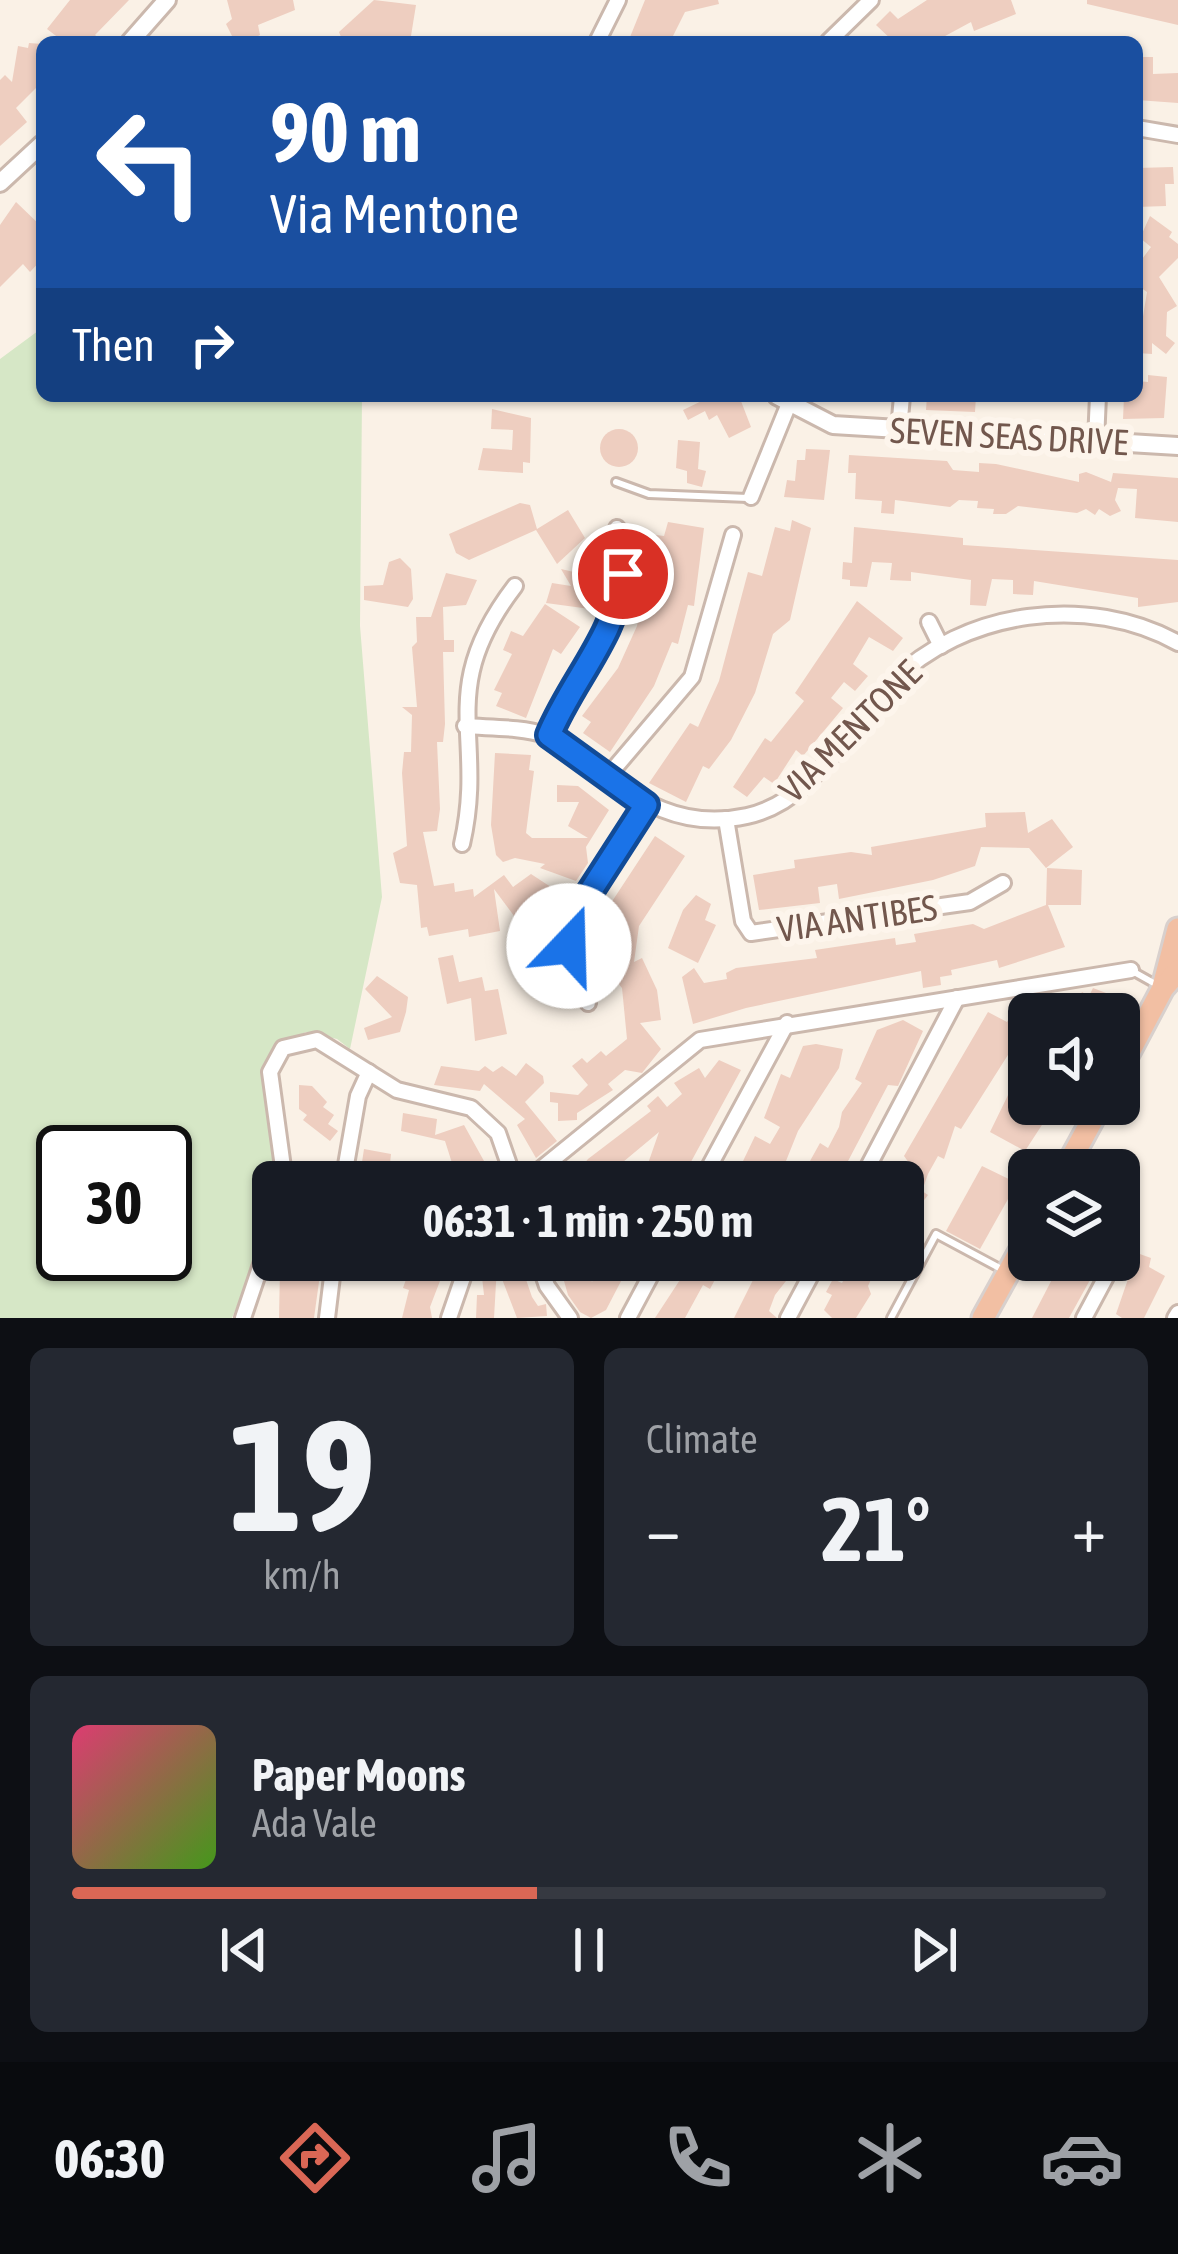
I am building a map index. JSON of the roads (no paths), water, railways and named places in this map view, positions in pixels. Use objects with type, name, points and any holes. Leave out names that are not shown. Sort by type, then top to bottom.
[{"type":"highway","points":[[1140,1033],[1170,979],[1178,929]]},
{"type":"highway","points":[[983,1318],[1008,1273]]},
{"type":"street","points":[[135,36],[166,0]]},
{"type":"street","points":[[600,36],[618,0]]},
{"type":"street","points":[[834,36],[871,0]]},
{"type":"street","points":[[1143,129],[1178,135]]},
{"type":"street","points":[[0,183],[36,150]]},
{"type":"street","points":[[751,497],[782,402]]},
{"type":"street","name":"SEVEN SEAS DRIVE","points":[[784,402],[833,425],[1178,446]]},
{"type":"street","points":[[899,430],[901,402]]},
{"type":"street","points":[[1096,441],[1098,402]]},
{"type":"street","points":[[549,735],[564,698],[610,630],[620,602],[623,574],[617,528]]},
{"type":"street","points":[[607,777],[692,676],[733,535]]},
{"type":"street","points":[[462,844],[470,795],[464,726],[468,674],[486,624],[515,586]]},
{"type":"street","name":"VIA MENTONE","points":[[464,726],[549,735],[646,805],[685,819],[726,819],[767,810],[806,785],[894,680],[970,630],[1068,614],[1118,620],[1178,643]]},
{"type":"street","points":[[929,622],[940,646]]},
{"type":"street","points":[[588,1003],[569,946],[576,921],[646,805]]},
{"type":"street","name":"VIA ANTIBES","points":[[726,819],[743,921],[751,933],[970,902],[1003,883]]},
{"type":"street","points":[[551,1161],[700,1040],[1131,970]]},
{"type":"street","points":[[871,1161],[957,998]]},
{"type":"street","points":[[712,1161],[787,1023]]},
{"type":"street","points":[[282,1161],[270,1088],[275,1057],[302,1041],[317,1040],[414,1098],[471,1108],[497,1133],[507,1161]]},
{"type":"street","points":[[347,1161],[358,1096],[370,1072]]},
{"type":"street","points":[[243,1318],[255,1281]]},
{"type":"street","points":[[327,1318],[331,1281]]},
{"type":"street","points":[[449,1318],[462,1281]]},
{"type":"street","points":[[545,1281],[569,1318]]},
{"type":"street","points":[[628,1318],[648,1281]]},
{"type":"street","points":[[788,1318],[808,1281]]},
{"type":"street","points":[[1084,1318],[1104,1281]]},
{"type":"lane","points":[[616,482],[649,494],[751,497]]},
{"type":"lane","points":[[1131,970],[1170,979]]},
{"type":"lane","points":[[891,1318],[936,1234],[1008,1273]]}]
